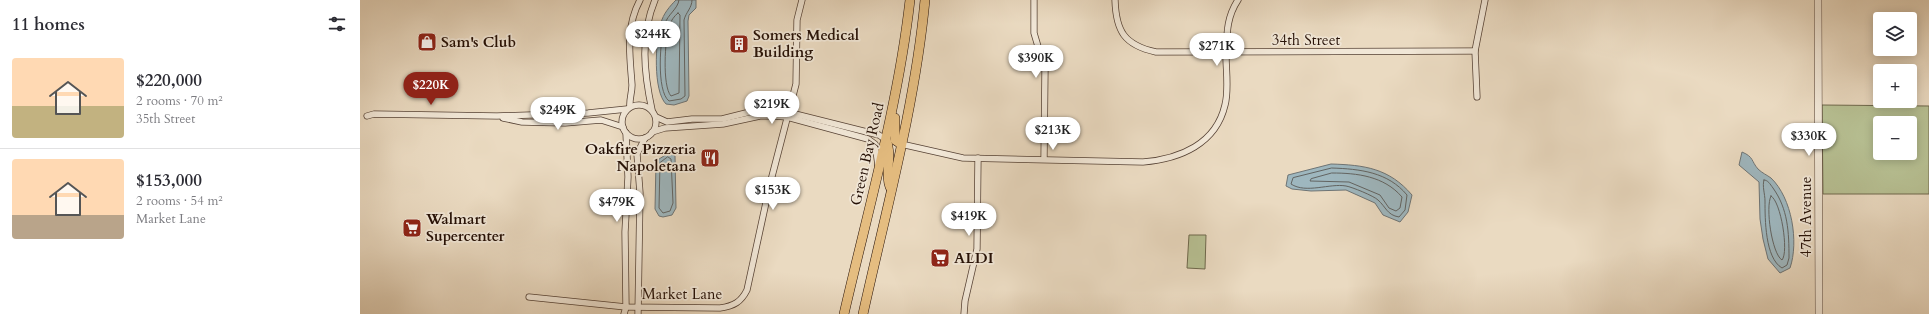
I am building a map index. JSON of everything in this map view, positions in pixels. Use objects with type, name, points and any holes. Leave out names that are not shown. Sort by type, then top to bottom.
[{"type":"main road","name":"Green Bay Road","points":[[844,314],[878,168],[886,140],[905,39],[910,0]]},
{"type":"main road","name":"Green Bay Road","points":[[863,314],[902,144],[920,48],[925,0]]},
{"type":"main road","points":[[893,106],[895,118],[894,138],[896,142],[902,144]]},
{"type":"main road","points":[[886,140],[889,150],[887,176],[891,189]]},
{"type":"street","points":[[624,314],[626,307],[625,232],[628,177],[626,133],[623,127],[622,117],[628,108],[632,87],[628,61],[629,42],[631,25],[640,0]]},
{"type":"street","points":[[652,132],[656,123],[656,117],[652,110],[645,76],[645,46],[646,26],[655,0]]},
{"type":"street","name":"Market Lane","points":[[529,297],[626,307],[720,308],[732,306],[742,299],[747,290],[770,184],[796,84],[797,20],[802,0]]},
{"type":"street","points":[[1034,0],[1034,33],[1045,70],[1044,159]]},
{"type":"street","name":"34th Street","points":[[1115,0],[1116,19],[1120,31],[1128,41],[1137,46],[1156,52],[1475,51]]},
{"type":"street","points":[[902,144],[963,158],[1143,162],[1162,161],[1185,153],[1205,141],[1217,125],[1225,105],[1226,28],[1231,10],[1238,0]]},
{"type":"street","points":[[1477,97],[1475,51],[1485,0]]},
{"type":"street","name":"47th Avenue","points":[[1818,0],[1819,314]]},
{"type":"street","points":[[367,116],[374,114],[497,116],[588,113],[628,108],[641,104],[652,110]]},
{"type":"street","points":[[656,117],[667,122],[692,119],[722,119],[754,111],[768,110],[879,135],[886,140]]},
{"type":"street","points":[[638,314],[640,193],[637,154],[645,138],[652,132],[665,128],[723,124],[760,116],[788,115],[868,139],[875,144],[878,168]]},
{"type":"street","points":[[497,116],[522,122],[565,123],[601,120],[623,127]]},
{"type":"street","points":[[626,133],[635,138],[645,138]]},
{"type":"street","points":[[964,314],[965,300],[977,249],[978,158]]},
{"type":"green space","points":[[1822,105],[1873,105],[1873,108],[1917,108],[1917,106],[1929,106],[1929,194],[1823,194]]},
{"type":"green space","points":[[1189,235],[1206,235],[1205,269],[1187,268]]},
{"type":"water","points":[[676,0],[696,0],[696,8],[689,15],[688,21],[689,96],[687,101],[674,105],[666,104],[662,98],[656,65],[657,41],[663,16]]},
{"type":"water","points":[[1742,152],[1752,159],[1761,172],[1771,178],[1784,197],[1789,208],[1793,233],[1793,257],[1790,268],[1780,273],[1768,259],[1760,219],[1759,182],[1739,165]]},
{"type":"water","points":[[671,153],[675,156],[676,208],[672,215],[663,217],[659,216],[655,209],[656,161]]},
{"type":"water","points":[[1331,164],[1365,167],[1394,179],[1412,195],[1408,212],[1400,222],[1383,215],[1375,203],[1346,190],[1311,191],[1292,189],[1286,186],[1288,175]]},
{"type":"place","name":"Sam's Club","points":[[427,42]]},
{"type":"place","name":"Somers Medical Building","points":[[739,44]]},
{"type":"place","name":"Oakfire Pizzeria Napoletana","points":[[710,158]]},
{"type":"place","name":"Walmart Supercenter","points":[[412,228]]},
{"type":"place","name":"ALDI","points":[[940,258]]}]
